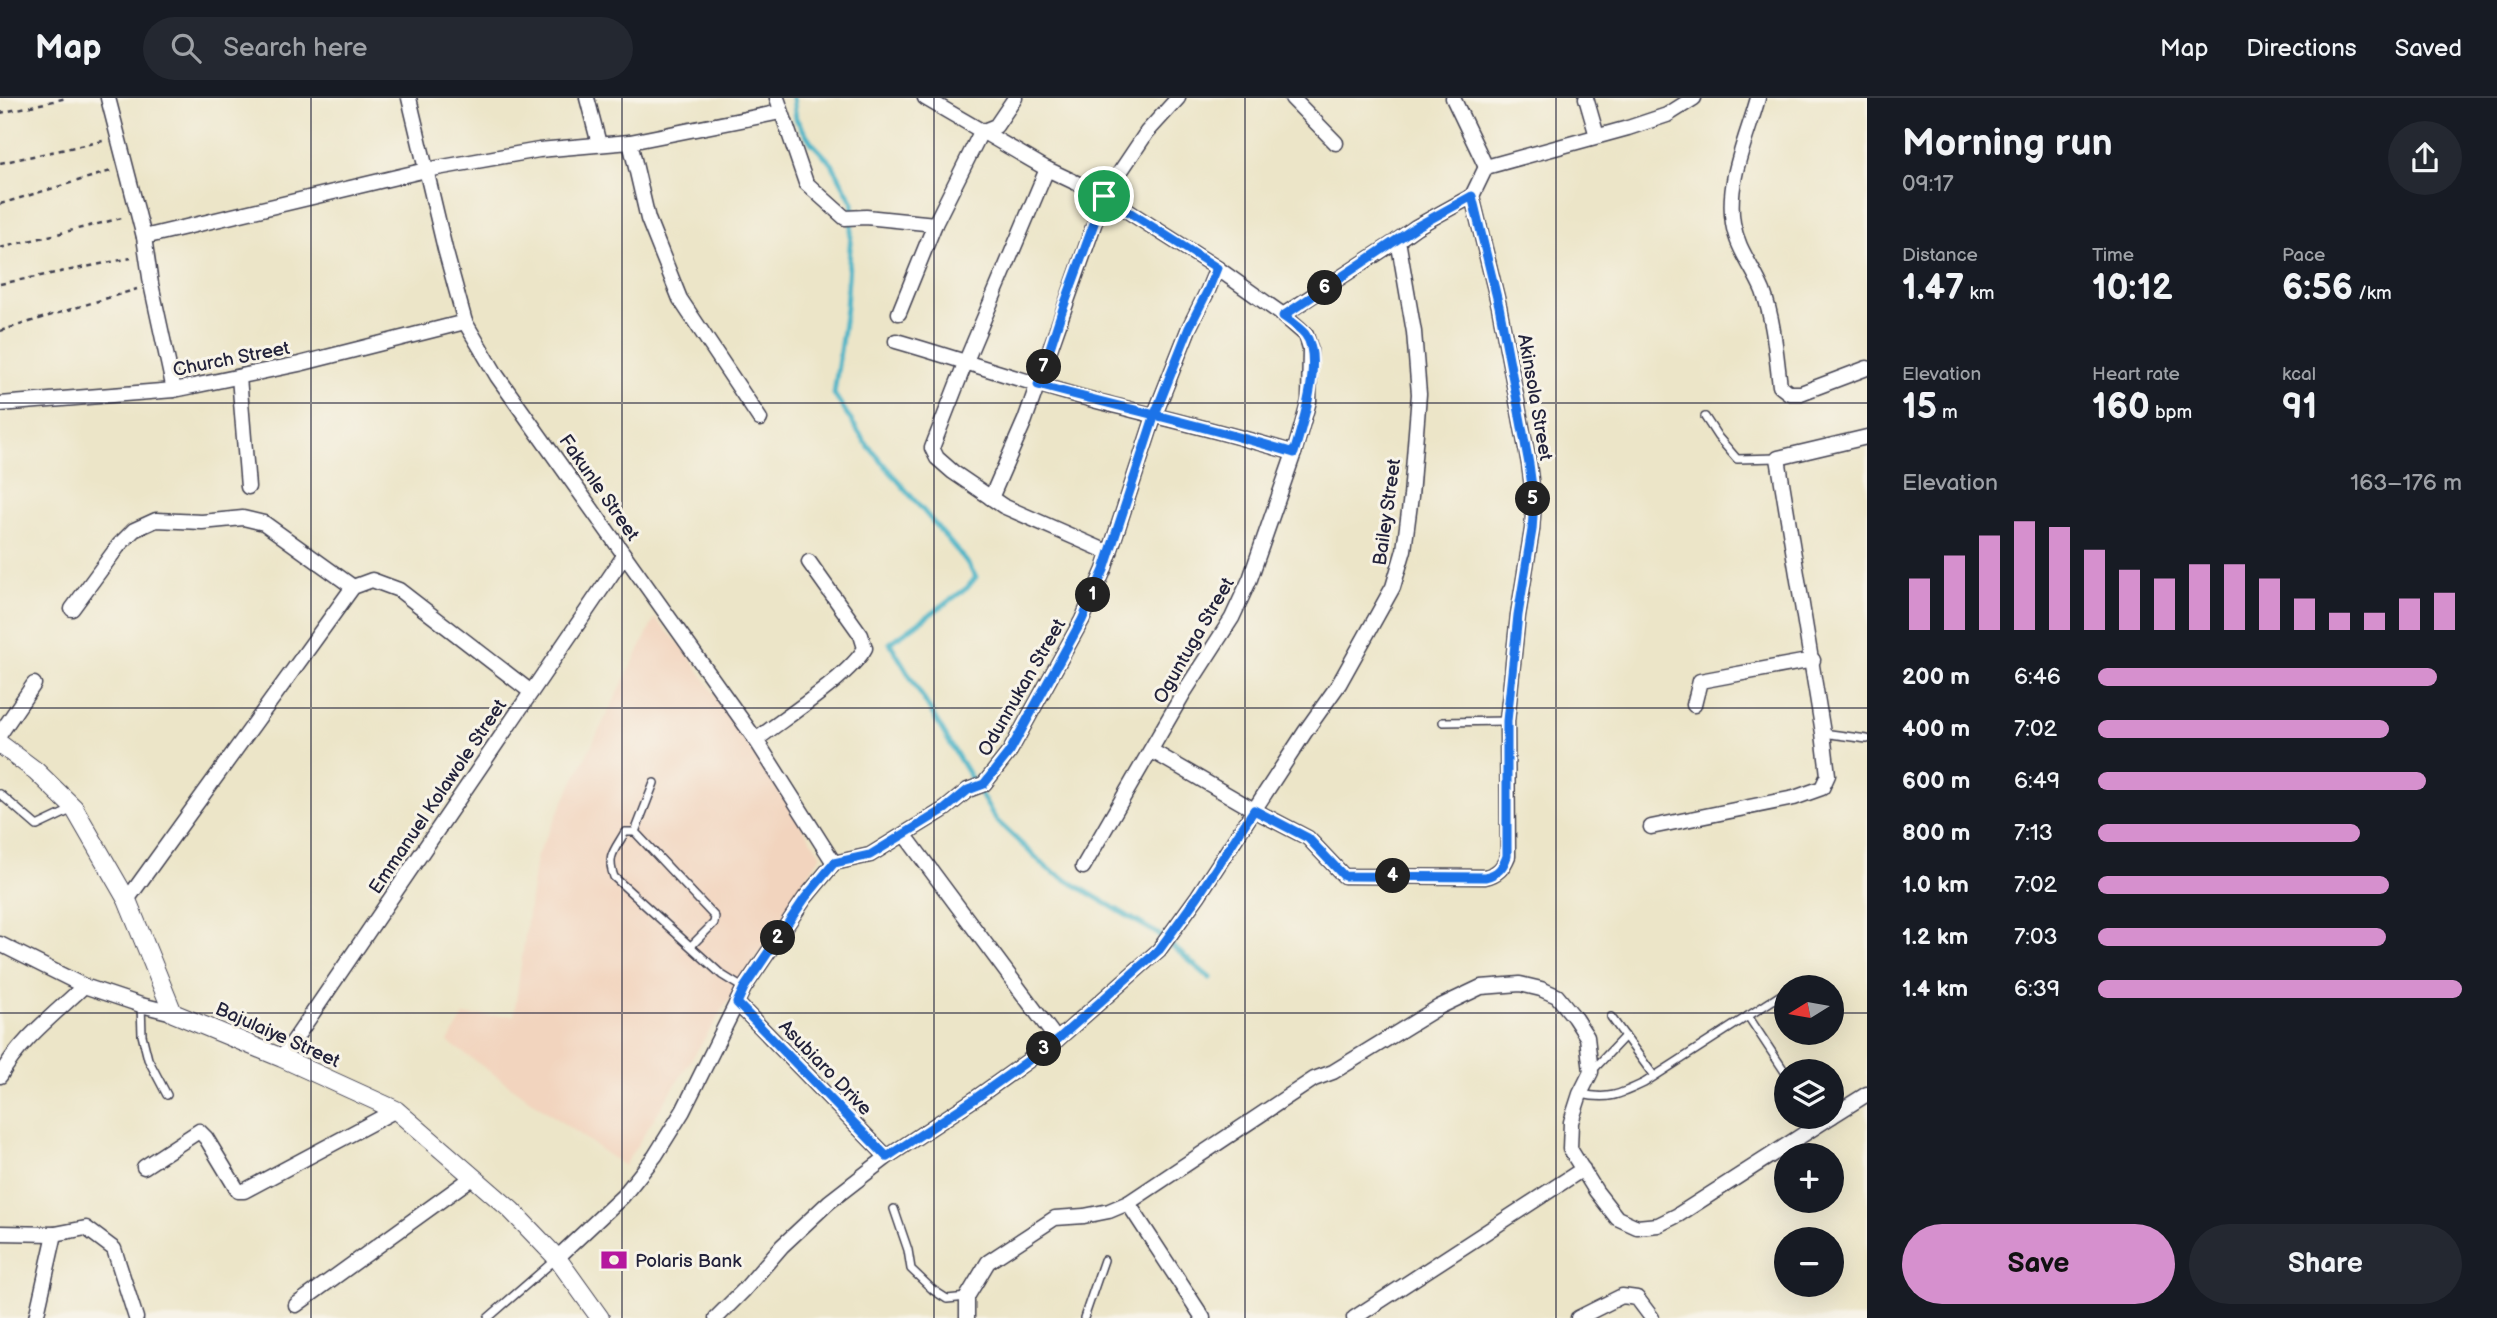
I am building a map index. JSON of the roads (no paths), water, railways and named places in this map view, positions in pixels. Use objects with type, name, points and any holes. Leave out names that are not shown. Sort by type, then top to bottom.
[{"type":"street","points":[[108,98],[145,237],[151,284],[174,390]]},
{"type":"street","name":"Fakunle Street","points":[[409,98],[466,322],[497,376],[756,740],[834,863]]},
{"type":"street","points":[[587,98],[599,144]]},
{"type":"street","points":[[925,98],[1047,169],[1104,196],[1217,268],[1283,316],[1416,227],[1472,196],[1486,167],[1667,114],[1694,98]]},
{"type":"street","points":[[899,313],[935,224],[981,132],[996,126],[1015,98]]},
{"type":"street","points":[[990,498],[1025,420],[1104,196],[1147,132],[1178,98]]},
{"type":"street","points":[[1292,98],[1336,143]]},
{"type":"street","points":[[1453,98],[1486,167]]},
{"type":"street","points":[[1586,98],[1597,136]]},
{"type":"street","points":[[1758,98],[1736,169],[1732,221],[1738,245],[1762,289],[1770,313],[1780,386],[1789,393],[1801,393],[1867,368]]},
{"type":"street","points":[[145,237],[426,170],[539,150],[630,142],[779,105],[806,183],[845,218],[866,217],[935,224]]},
{"type":"street","points":[[630,142],[648,219],[680,299],[760,419]]},
{"type":"street","points":[[1047,169],[966,360],[932,448],[936,458],[1003,506],[1111,553]]},
{"type":"street","name":"Akinsola Street","points":[[1254,810],[1308,838],[1344,876],[1493,875],[1503,868],[1507,856],[1507,721],[1534,502],[1499,306],[1472,196]]},
{"type":"street","name":"Bailey Street","points":[[716,1318],[782,1246],[820,1210],[887,1157],[1057,1040],[1159,950],[1339,684],[1394,587],[1404,550],[1419,394],[1414,332],[1398,240]]},
{"type":"street","name":"Odunnukan Street","points":[[834,863],[870,855],[945,809],[968,790],[984,784],[1010,751],[1082,620],[1111,553],[1155,414],[1189,328],[1217,268]]},
{"type":"street","name":"Oguntuga Street","points":[[1083,867],[1183,694],[1232,618],[1250,579],[1294,453],[1309,401],[1310,348],[1306,335],[1283,316]]},
{"type":"street","name":"Church Street","points":[[0,404],[174,390],[299,364],[466,322]]},
{"type":"street","points":[[896,341],[966,360],[1038,385],[1294,453]]},
{"type":"street","points":[[239,377],[248,487]]},
{"type":"street","points":[[1651,827],[1794,798],[1822,788],[1828,775],[1823,733],[1778,458],[1867,437]]},
{"type":"street","points":[[72,609],[119,545],[134,530],[156,520],[202,522],[243,518],[264,523],[353,587]]},
{"type":"street","name":"Emmanuel Kolawole Street","points":[[282,1058],[624,556]]},
{"type":"street","points":[[756,740],[838,678],[859,659],[865,648],[861,635],[809,562]]},
{"type":"street","points":[[127,900],[353,587],[372,580],[399,590],[531,692]]},
{"type":"street","points":[[1694,705],[1700,681],[1813,660]]},
{"type":"street","points":[[0,734],[34,684]]},
{"type":"street","points":[[0,744],[36,771],[74,808],[127,900],[173,1013]]},
{"type":"street","points":[[1152,751],[1254,810]]},
{"type":"street","points":[[904,834],[1057,1040]]},
{"type":"street","points":[[557,1258],[623,1196],[655,1156],[683,1111],[744,988],[805,898],[834,863]]},
{"type":"street","points":[[0,944],[84,986],[173,1013]]},
{"type":"street","points":[[967,1318],[967,1297],[988,1262],[1055,1218],[1109,1211],[1128,1203],[1314,1079],[1333,1072],[1439,1007],[1481,987],[1520,984],[1557,996],[1587,1037],[1591,1072],[1571,1122],[1570,1149],[1617,1218],[1637,1227],[1658,1225],[1811,1129]]},
{"type":"street","points":[[0,1076],[30,1037],[84,986]]},
{"type":"street","name":"Asubiaro Drive","points":[[737,1003],[887,1157]]},
{"type":"street","name":"Bajulaiye Street","points":[[173,1013],[282,1058],[396,1110],[511,1210],[557,1258],[600,1318]]},
{"type":"street","points":[[1844,1108],[1867,1094]]},
{"type":"street","points":[[144,1167],[199,1131],[238,1191],[244,1191],[396,1110]]},
{"type":"street","points":[[1354,1318],[1583,1169]]},
{"type":"street","points":[[296,1305],[473,1177]]},
{"type":"street","points":[[1128,1203],[1203,1318]]},
{"type":"street","points":[[0,1233],[55,1234],[86,1228],[114,1249],[136,1318]]},
{"type":"street","points":[[36,1318],[55,1234]]},
{"type":"street","points":[[1578,1318],[1622,1296],[1637,1298],[1652,1318]]},
{"type":"lane","points":[[1705,417],[1737,459],[1778,458]]},
{"type":"lane","points":[[1443,722],[1507,721]]},
{"type":"lane","points":[[1823,733],[1867,739]]},
{"type":"lane","points":[[635,832],[654,783]]},
{"type":"lane","points":[[0,794],[37,826],[74,808]]},
{"type":"lane","points":[[691,946],[714,923],[715,917],[635,832],[625,832],[610,857],[614,877],[722,975],[744,988]]},
{"type":"lane","points":[[1580,1094],[1599,1098],[1619,1095],[1654,1076],[1774,999]]},
{"type":"lane","points":[[141,1005],[142,1035],[148,1059],[167,1095]]},
{"type":"lane","points":[[1748,1016],[1776,1059]]},
{"type":"lane","points":[[1611,1017],[1654,1076]]},
{"type":"lane","points":[[1591,1072],[1625,1036]]},
{"type":"lane","points":[[894,1209],[908,1250],[911,1269],[947,1299],[967,1297]]},
{"type":"lane","points":[[488,1318],[557,1258]]},
{"type":"lane","points":[[1084,1318],[1104,1260]]},
{"type":"waterway","points":[[793,98],[796,119],[812,143],[832,164],[853,203],[846,308],[834,394],[865,442],[966,561],[976,577],[967,588],[890,643],[996,820],[1048,869],[1158,934],[1210,978]]},
{"type":"place","name":"Polaris Bank","points":[[614,1260]]}]
